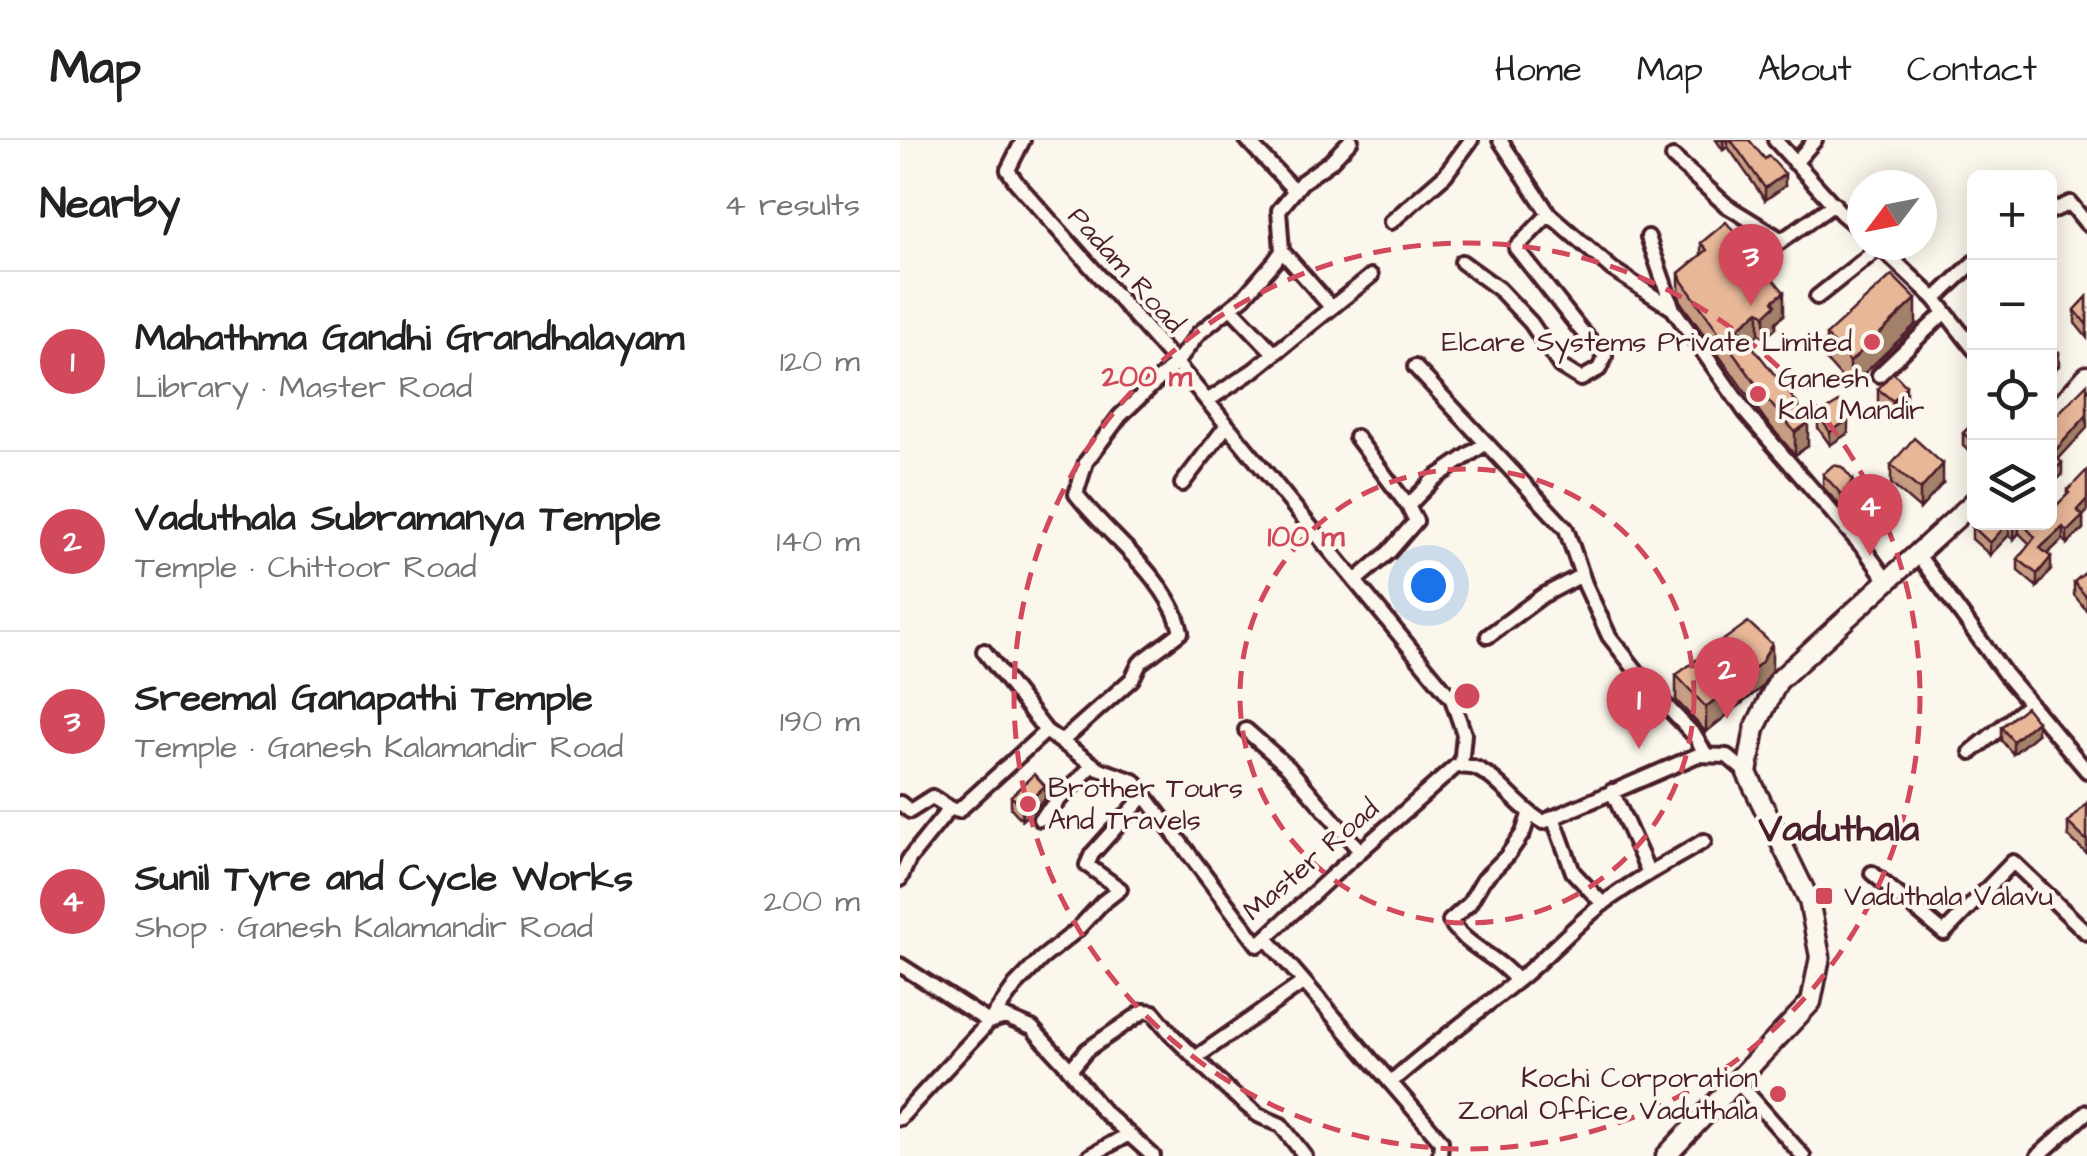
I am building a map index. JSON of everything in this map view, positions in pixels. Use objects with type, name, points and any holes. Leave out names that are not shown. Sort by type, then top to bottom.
[{"type":"main road","points":[[2057,410],[2087,376]]},
{"type":"main road","points":[[1666,1156],[1811,1002],[1820,957],[1810,900],[1748,773],[1754,728],[1778,680],[1967,509]]},
{"type":"street","name":"Padam Road","points":[[1022,140],[1008,170],[1016,182],[1176,364],[1452,699],[1464,734],[1461,766]]},
{"type":"street","points":[[1247,140],[1295,191]]},
{"type":"street","points":[[1330,307],[1282,251],[1280,210],[1302,182],[1330,162],[1351,140]]},
{"type":"street","points":[[1390,222],[1444,175],[1472,140]]},
{"type":"street","points":[[1500,140],[1550,214],[1612,268],[1674,309]]},
{"type":"street","points":[[1774,140],[1847,217]]},
{"type":"street","points":[[1795,163],[1815,140]]},
{"type":"street","points":[[1672,156],[1776,244],[1834,204]]},
{"type":"street","points":[[2057,209],[2070,204],[2087,224]]},
{"type":"street","points":[[1462,262],[1510,300],[1560,366],[1581,379],[1600,370],[1605,356],[1516,248],[1550,214]]},
{"type":"street","points":[[1648,237],[1674,309],[1746,413],[1888,582]]},
{"type":"street","points":[[1062,742],[1132,679],[1140,662],[1181,632],[1173,609],[1146,571],[1076,494],[1086,462],[1120,416],[1176,364],[1199,334],[1244,298],[1282,251]]},
{"type":"street","points":[[1817,297],[1862,260]]},
{"type":"street","points":[[1894,260],[1935,300],[1967,340]]},
{"type":"street","points":[[1935,300],[1967,269]]},
{"type":"street","points":[[1207,401],[1371,276]]},
{"type":"street","points":[[1231,308],[1274,353]]},
{"type":"street","points":[[1879,375],[1945,312]]},
{"type":"street","points":[[1415,367],[1566,529],[1609,636],[1696,737],[1706,755]]},
{"type":"street","points":[[1182,484],[1227,426]]},
{"type":"street","points":[[1355,580],[1389,552],[1416,522],[1356,437]]},
{"type":"street","points":[[1408,506],[1436,478],[1486,443]]},
{"type":"street","points":[[1918,555],[2005,674],[2087,771]]},
{"type":"street","points":[[1488,636],[1542,596],[1582,575]]},
{"type":"street","name":"Master Road","points":[[984,650],[1046,731],[1100,770],[1134,781],[1258,946],[1360,851],[1456,766],[1461,766]]},
{"type":"street","points":[[1971,752],[2030,704]]},
{"type":"street","points":[[1246,730],[1288,767],[1360,851]]},
{"type":"street","points":[[900,803],[910,810],[932,796],[958,811],[1046,731]]},
{"type":"street","points":[[1461,766],[1474,767],[1543,822],[1698,755],[1727,756],[1748,773]]},
{"type":"street","points":[[1040,819],[1093,765]]},
{"type":"street","points":[[1612,791],[1649,873]]},
{"type":"street","points":[[900,1118],[989,1022],[1014,986],[1120,889],[1087,864],[1144,796]]},
{"type":"street","points":[[900,879],[908,858],[950,808]]},
{"type":"street","points":[[1517,981],[1504,965],[1482,954],[1458,934],[1450,921],[1469,904],[1482,880],[1507,856],[1523,833],[1529,814]]},
{"type":"street","points":[[1553,817],[1573,872],[1603,904]]},
{"type":"street","points":[[1391,1082],[1517,981],[1603,904],[1704,840]]},
{"type":"street","points":[[1872,873],[1944,933],[2013,862],[2087,931]]},
{"type":"street","points":[[1266,938],[1441,1141],[1440,1156]]},
{"type":"street","points":[[900,965],[989,1022],[1005,1017],[1032,1028],[1102,1110],[1153,1156]]},
{"type":"street","points":[[1194,1058],[1304,982]]},
{"type":"street","points":[[1070,1070],[1087,1050],[1144,1011],[1153,1012],[1194,1058],[1258,1116],[1280,1124],[1305,1156]]},
{"type":"street","points":[[1737,1081],[1802,1156]]},
{"type":"street","points":[[2038,1156],[2087,1112]]},
{"type":"street","points":[[1090,1156],[1127,1135]]},
{"type":"building","points":[[1731,140],[1749,140],[1785,174],[1765,188]]},
{"type":"building","points":[[1726,222],[1784,292],[1765,315],[1759,311],[1738,328],[1808,423],[1795,432],[1766,398],[1679,273],[1707,250],[1701,243]]},
{"type":"building","points":[[1892,275],[1916,299],[1850,362],[1826,335]]},
{"type":"building","points":[[2087,297],[2087,325],[2075,310]]},
{"type":"building","points":[[1893,372],[1906,386],[1893,401],[1878,389]]},
{"type":"building","points":[[2087,384],[2087,415],[2057,449],[2057,415]]},
{"type":"building","points":[[1839,402],[1848,420],[1830,432],[1818,415]]},
{"type":"building","points":[[1914,438],[1943,464],[1920,490],[1891,465]]},
{"type":"building","points":[[1833,465],[1842,467],[1853,480],[1842,495],[1823,474]]},
{"type":"building","points":[[2087,470],[2087,499],[2077,510],[2083,516],[2067,532],[2063,527],[2040,548],[2051,557],[2037,574],[2018,559],[2035,537],[2028,530],[2057,530],[2057,505]]},
{"type":"building","points":[[1976,530],[2002,530],[1990,543]]},
{"type":"building","points":[[2087,574],[2087,598],[2074,582]]},
{"type":"building","points":[[1748,622],[1772,644],[1761,663],[1706,707],[1676,675]]},
{"type":"building","points":[[2026,707],[2037,721],[2013,741],[2001,727]]},
{"type":"building","points":[[1034,774],[1045,786],[1022,807],[1011,796]]},
{"type":"building","points":[[2087,803],[2087,841],[2068,823]]},
{"type":"place","name":"Sreemal Ganapathi Temple","points":[[1751,306]]},
{"type":"place","name":"Elcare Systems Private Limited","points":[[1872,342]]},
{"type":"place","name":"Ganesh Kala Mandir","points":[[1758,394]]},
{"type":"place","name":"Sunil Tyre and Cycle Works","points":[[1870,556]]},
{"type":"place","name":"Vaduthala Subramanya Temple","points":[[1727,719]]},
{"type":"place","name":"Mahathma Gandhi Grandhalayam","points":[[1639,749]]},
{"type":"place","name":"Brother Tours And Travels","points":[[1028,804]]},
{"type":"place","name":"Vaduthala Valavu","points":[[1824,896]]},
{"type":"place","name":"Kochi Corporation Zonal Office Vaduthala","points":[[1778,1094]]},
{"type":"district","name":"Vaduthala","points":[[1839,830]]}]
